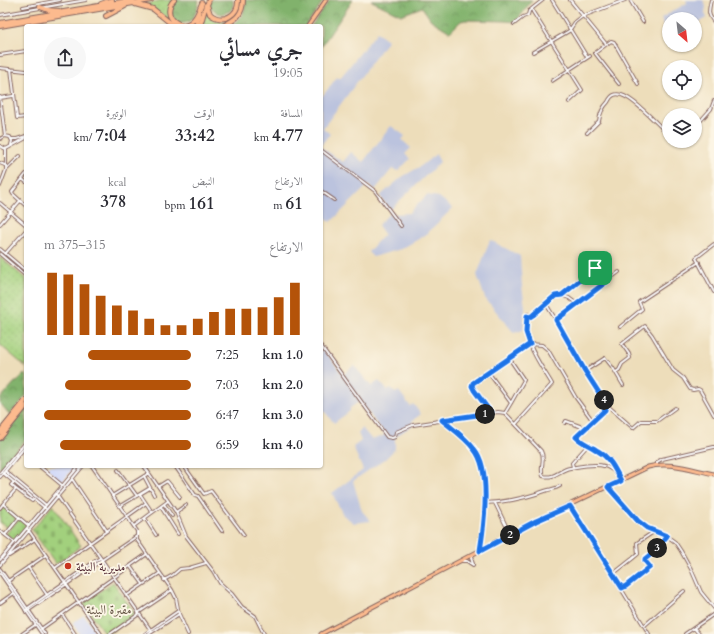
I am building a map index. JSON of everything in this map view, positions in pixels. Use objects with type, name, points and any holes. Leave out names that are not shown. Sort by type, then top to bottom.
[{"type":"highway","points":[[92,7],[112,0]]},
{"type":"highway","points":[[0,23],[92,7],[151,0]]},
{"type":"highway","points":[[174,0],[170,5],[169,13],[175,22],[180,24]]},
{"type":"highway","points":[[208,0],[207,5],[210,14],[223,19],[234,14],[237,9],[238,0]]},
{"type":"highway","points":[[201,24],[208,0]]},
{"type":"highway","points":[[228,24],[232,22],[240,14],[243,0]]},
{"type":"highway","points":[[106,16],[133,2]]},
{"type":"highway","points":[[0,26],[133,2],[153,9],[172,24]]},
{"type":"highway","points":[[186,24],[195,18],[203,2]]},
{"type":"highway","points":[[197,24],[203,2]]},
{"type":"highway","points":[[42,5],[48,10],[64,12]]},
{"type":"highway","points":[[0,432],[24,402]]},
{"type":"highway","points":[[0,438],[24,408]]},
{"type":"main road","points":[[309,24],[326,0]]},
{"type":"main road","points":[[321,634],[510,535],[643,470],[656,465],[673,466],[714,474]]},
{"type":"street","points":[[41,0],[42,5]]},
{"type":"street","points":[[0,15],[60,0]]},
{"type":"street","points":[[23,7],[86,0]]},
{"type":"street","points":[[514,24],[528,15],[532,8],[543,0]]},
{"type":"street","points":[[552,0],[589,57],[552,81]]},
{"type":"street","points":[[570,0],[606,44]]},
{"type":"street","points":[[533,52],[570,29],[575,22],[583,16],[625,0]]},
{"type":"street","points":[[630,0],[643,22]]},
{"type":"street","points":[[711,0],[709,13],[710,18],[714,22]]},
{"type":"street","points":[[532,8],[582,90],[569,102]]},
{"type":"street","points":[[619,84],[595,53],[611,41],[614,42],[638,84]]},
{"type":"street","points":[[0,55],[24,51]]},
{"type":"street","points":[[0,68],[24,71]]},
{"type":"street","points":[[11,69],[13,96],[17,118],[24,117]]},
{"type":"street","points":[[587,133],[599,121],[599,114],[604,106],[613,95],[616,94],[633,101],[662,128]]},
{"type":"street","points":[[5,136],[1,117],[0,98],[13,96]]},
{"type":"street","points":[[702,119],[711,109],[714,101]]},
{"type":"street","points":[[0,138],[5,136],[10,137],[11,139],[24,137]]},
{"type":"street","points":[[6,149],[24,138]]},
{"type":"street","points":[[11,139],[11,146]]},
{"type":"street","points":[[0,146],[6,149]]},
{"type":"street","points":[[0,185],[7,166],[6,149]]},
{"type":"street","points":[[323,151],[376,191],[401,226]]},
{"type":"street","points":[[6,170],[9,169],[20,156]]},
{"type":"street","points":[[0,163],[7,166]]},
{"type":"street","points":[[22,178],[12,194],[24,203]]},
{"type":"street","points":[[323,192],[334,200]]},
{"type":"street","points":[[0,224],[20,201]]},
{"type":"street","points":[[0,203],[24,223]]},
{"type":"street","points":[[6,254],[24,232]]},
{"type":"street","points":[[714,244],[697,257],[714,292]]},
{"type":"street","points":[[0,249],[24,269]]},
{"type":"street","points":[[0,254],[24,274]]},
{"type":"street","points":[[516,424],[552,384],[530,344],[526,332],[528,315],[530,317],[555,296],[562,295],[606,259]]},
{"type":"street","points":[[620,327],[642,309],[639,302],[699,262]]},
{"type":"street","points":[[595,268],[606,282]]},
{"type":"street","points":[[556,320],[619,272]]},
{"type":"street","points":[[562,295],[577,304]]},
{"type":"street","points":[[546,304],[606,406],[633,428],[641,422],[657,421],[675,408]]},
{"type":"street","points":[[616,372],[622,364],[630,358],[622,344],[645,326],[673,370],[683,378],[690,389],[693,390],[698,388],[700,390],[714,415]]},
{"type":"street","points":[[491,413],[472,386],[477,380],[488,372],[530,344],[542,344],[548,350],[570,388],[593,421]]},
{"type":"street","points":[[323,349],[387,437],[395,437],[398,430],[413,425],[498,412],[505,413],[543,454],[541,469],[543,476],[555,476],[566,469],[573,467],[598,465],[616,471]]},
{"type":"street","points":[[505,413],[524,380],[509,358]]},
{"type":"street","points":[[585,371],[605,358],[624,385]]},
{"type":"street","points":[[488,372],[511,403]]},
{"type":"street","points":[[606,406],[605,410],[576,437],[600,451],[614,464],[621,481]]},
{"type":"street","points":[[442,420],[475,450],[483,470],[485,503],[480,551]]},
{"type":"street","points":[[565,423],[566,421],[585,428]]},
{"type":"street","points":[[0,477],[24,445]]},
{"type":"street","points":[[573,467],[572,463],[588,445]]},
{"type":"street","points":[[656,465],[662,459],[714,447]]},
{"type":"street","points":[[3,472],[24,448]]},
{"type":"street","points":[[41,468],[63,486]]},
{"type":"street","points":[[57,495],[77,468]]},
{"type":"street","points":[[0,565],[28,528],[72,479],[78,468]]},
{"type":"street","points":[[93,468],[134,526],[137,531],[137,540],[172,590],[176,598],[178,613],[188,634]]},
{"type":"street","points":[[145,468],[176,512],[186,536],[213,571],[220,583],[232,594],[242,607],[255,616],[264,634]]},
{"type":"street","points":[[176,468],[222,531]]},
{"type":"street","points":[[185,468],[204,494]]},
{"type":"street","points":[[118,470],[137,496]]},
{"type":"street","points":[[3,472],[21,486],[34,499],[46,507]]},
{"type":"street","points":[[3,472],[46,507]]},
{"type":"street","points":[[112,496],[149,473]]},
{"type":"street","points":[[144,476],[154,495]]},
{"type":"street","points":[[72,479],[108,531]]},
{"type":"street","points":[[159,486],[167,481],[180,497]]},
{"type":"street","points":[[14,482],[11,485],[32,501],[34,499]]},
{"type":"street","points":[[485,503],[530,497],[554,490],[560,486]]},
{"type":"street","points":[[608,487],[638,521],[647,528],[667,536],[675,542],[701,592],[714,608]]},
{"type":"street","points":[[120,506],[150,488]]},
{"type":"street","points":[[0,508],[16,489]]},
{"type":"street","points":[[198,496],[210,491],[244,535]]},
{"type":"street","points":[[140,494],[152,512]]},
{"type":"street","points":[[57,495],[139,613],[150,632]]},
{"type":"street","points":[[134,526],[168,501]]},
{"type":"street","points":[[495,502],[510,535]]},
{"type":"street","points":[[55,568],[146,503]]},
{"type":"street","points":[[3,504],[28,528],[100,634]]},
{"type":"street","points":[[164,504],[172,516]]},
{"type":"street","points":[[176,512],[186,505]]},
{"type":"street","points":[[160,506],[178,534]]},
{"type":"street","points":[[570,506],[649,634]]},
{"type":"street","points":[[5,535],[19,518]]},
{"type":"street","points":[[145,518],[156,534]]},
{"type":"street","points":[[0,560],[14,542],[28,528]]},
{"type":"street","points":[[0,531],[14,542]]},
{"type":"street","points":[[613,574],[638,554],[637,543],[655,531]]},
{"type":"street","points":[[27,610],[137,536]]},
{"type":"street","points":[[622,588],[650,567],[645,559],[655,551],[667,536]]},
{"type":"street","points":[[6,557],[35,539]]},
{"type":"street","points":[[41,629],[147,554]]},
{"type":"street","points":[[8,581],[46,555]]},
{"type":"street","points":[[461,561],[466,561],[474,565],[471,558],[474,555]]},
{"type":"street","points":[[164,580],[180,569],[206,563]]},
{"type":"street","points":[[130,566],[143,584]]},
{"type":"street","points":[[28,567],[47,595]]},
{"type":"street","points":[[0,569],[43,634]]},
{"type":"street","points":[[0,573],[27,610]]},
{"type":"street","points":[[126,596],[160,573]]},
{"type":"street","points":[[27,610],[47,595],[66,584]]},
{"type":"street","points":[[110,634],[172,590]]},
{"type":"street","points":[[644,626],[684,591]]},
{"type":"street","points":[[0,603],[14,594]]},
{"type":"street","points":[[145,634],[178,613]]},
{"type":"street","points":[[62,614],[76,634]]},
{"type":"street","points":[[685,634],[714,614]]},
{"type":"street","points":[[35,623],[41,629],[43,634]]},
{"type":"street","points":[[22,634],[35,623]]},
{"type":"street","points":[[694,628],[699,634]]},
{"type":"shaded area","points":[[686,0],[703,0],[706,6],[705,13],[707,18],[702,21],[702,12],[671,12],[687,3]]},
{"type":"shaded area","points":[[377,32],[388,40],[323,128],[323,95],[337,77],[340,78]]},
{"type":"shaded area","points":[[391,126],[405,136],[402,140],[411,148],[405,154],[410,159],[398,171],[392,169],[375,190],[368,185],[331,222],[323,216],[323,148],[343,162],[351,152],[363,162]]},
{"type":"shaded area","points":[[323,128],[330,134],[323,143]]},
{"type":"shaded area","points":[[436,154],[440,162],[390,210],[380,196],[402,177],[421,166]]},
{"type":"shaded area","points":[[427,195],[439,197],[453,208],[424,236],[401,249],[373,257],[368,252],[384,234],[378,225],[392,211],[394,214],[409,213]]},
{"type":"shaded area","points":[[490,240],[520,256],[525,307],[523,330],[514,333],[485,298],[477,275]]},
{"type":"shaded area","points":[[323,349],[343,375],[354,365],[371,386],[379,381],[387,390],[391,388],[395,393],[399,391],[410,406],[413,404],[421,414],[412,421],[413,425],[395,437],[395,449],[385,459],[353,481],[362,511],[371,521],[354,523],[343,515],[332,493],[363,470],[353,447],[361,441],[358,433],[362,428],[372,440],[385,435],[360,401],[334,423],[323,409]]},
{"type":"shaded area","points":[[48,468],[74,468],[62,482]]},
{"type":"shaded area","points":[[84,615],[97,634],[80,634],[72,623]]},
{"type":"green space","points":[[162,0],[173,0],[180,24],[174,24],[162,14],[145,5]]},
{"type":"green space","points":[[176,0],[199,0],[197,10],[191,20],[183,23],[177,23],[171,12],[172,6]]},
{"type":"green space","points":[[211,0],[233,0],[233,7],[230,11],[220,14],[209,6]]},
{"type":"green space","points":[[240,0],[242,0],[240,13],[231,21],[224,24],[203,24],[206,11],[216,20],[222,20],[233,17],[240,7]]},
{"type":"green space","points":[[245,0],[324,0],[307,24],[232,24],[242,16]]},
{"type":"green space","points":[[330,0],[353,0],[323,44],[323,24],[312,24]]},
{"type":"green space","points":[[371,0],[532,0],[516,22],[465,20],[461,21],[450,32],[431,20],[422,7],[401,15]]},
{"type":"green space","points":[[0,257],[24,277],[24,365],[0,345]]},
{"type":"green space","points":[[24,374],[24,398],[10,415],[0,403],[0,399],[15,382],[17,382]]},
{"type":"green space","points":[[24,410],[24,441],[0,470],[0,439]]},
{"type":"green space","points":[[53,505],[81,546],[56,564],[32,530]]},
{"type":"green space","points":[[4,506],[17,518],[8,529],[0,522],[0,511]]},
{"type":"green space","points":[[19,519],[28,526],[15,541],[6,534]]},
{"type":"green space","name":"مقبرة البيئة","points":[[113,582],[136,615],[108,634],[105,634],[83,603]]},
{"type":"place","name":"مديرية البيئة","points":[[68,566]]},
{"type":"route","points":[[595,268],[606,282],[556,320],[606,406],[605,410],[576,437],[577,439],[600,451],[614,464],[621,481],[608,487],[625,508],[647,528],[667,536],[655,551],[645,559],[650,567],[622,588],[570,506],[536,521],[480,551],[485,514],[483,470],[475,450],[442,420],[491,413],[474,390],[472,386],[473,383],[530,344],[526,332],[527,316],[530,317],[533,315],[555,296],[562,295],[595,268]]}]
